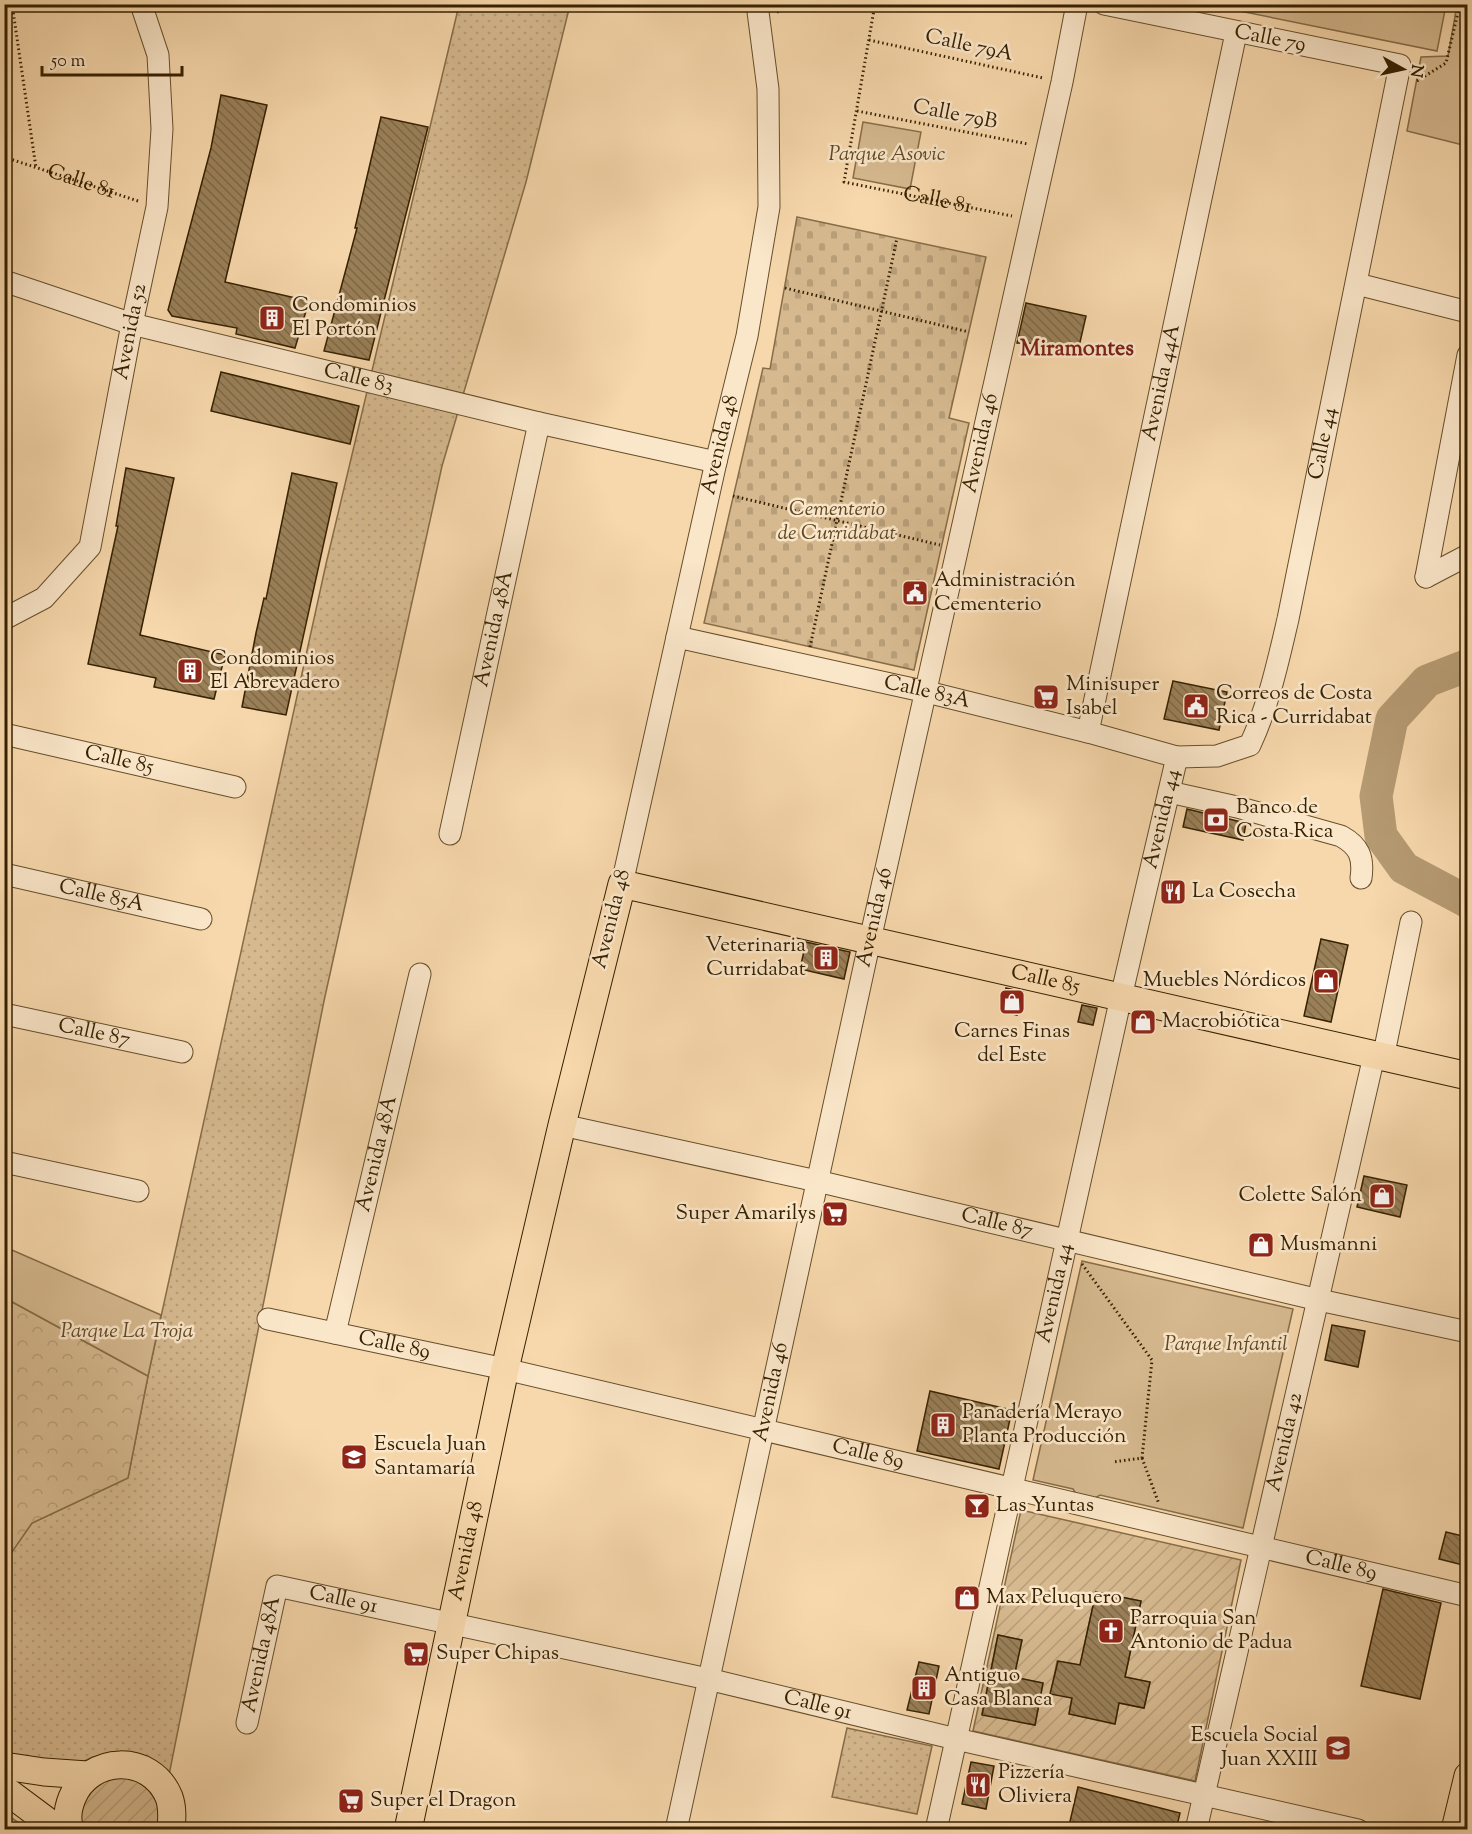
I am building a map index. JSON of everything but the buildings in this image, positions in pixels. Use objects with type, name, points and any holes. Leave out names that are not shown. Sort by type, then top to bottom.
[{"type":"main road","name":"Calle 85","points":[[622,884],[1467,1076]]},
{"type":"main road","name":"Avenida 48","points":[[408,1830],[505,1369],[562,1125],[622,884]]},
{"type":"main road","points":[[69,1830],[69,1805],[75,1789],[87,1775],[112,1764],[126,1764],[153,1775],[169,1798],[176,1824]]},
{"type":"main road","points":[[4,1766],[87,1775]]},
{"type":"main road","points":[[1455,1830],[1467,1776]]},
{"type":"main road","points":[[4,1789],[59,1830]]},
{"type":"main road","points":[[4,1803],[33,1830]]},
{"type":"street","name":"Avenida 52","points":[[4,619],[45,598],[90,547],[132,324],[157,207],[162,129],[158,55],[141,4]]},
{"type":"street","name":"Avenida 46","points":[[676,1830],[870,940],[1062,82],[1077,4]]},
{"type":"street","name":"Calle 79","points":[[1104,4],[1146,8],[1236,33],[1401,66]]},
{"type":"street","name":"Avenida 48","points":[[622,884],[716,462],[747,336],[769,207],[768,89],[758,11]]},
{"type":"street","name":"Avenida 44A","points":[[1088,732],[1236,33]]},
{"type":"street","name":"Calle 44","points":[[1177,757],[1217,756],[1250,745],[1262,718],[1288,619],[1401,66]]},
{"type":"street","name":"Calle 83","points":[[4,281],[132,324],[539,423],[716,462]]},
{"type":"street","points":[[1357,284],[1467,312]]},
{"type":"street","points":[[1467,356],[1426,577],[1467,555]]},
{"type":"street","name":"Avenida 48A","points":[[450,834],[539,423]]},
{"type":"street","name":"Calle 83A","points":[[677,637],[927,692],[1088,732],[1177,757]]},
{"type":"street","name":"Calle 85","points":[[4,734],[235,788]]},
{"type":"street","name":"Avenida 44","points":[[936,1830],[1012,1488],[1072,1247],[1121,997],[1177,757]]},
{"type":"street","points":[[1169,792],[1237,807],[1341,836],[1353,843],[1362,855],[1361,878]]},
{"type":"street","name":"Calle 85A","points":[[4,874],[201,919]]},
{"type":"street","name":"Avenida 42","points":[[1196,1830],[1319,1300],[1411,922]]},
{"type":"street","name":"Avenida 48A","points":[[334,1334],[420,974]]},
{"type":"street","name":"Calle 87","points":[[4,1014],[182,1052]]},
{"type":"street","name":"Calle 87","points":[[562,1125],[818,1181],[1072,1247],[1467,1332]]},
{"type":"street","points":[[4,1162],[138,1191]]},
{"type":"street","name":"Calle 89","points":[[268,1319],[505,1369],[1467,1596]]},
{"type":"street","name":"Avenida 48A","points":[[247,1723],[277,1586]]},
{"type":"street","name":"Calle 91","points":[[277,1586],[708,1679],[956,1739],[1358,1830]]},
{"type":"path","points":[[12,4],[36,168]]},
{"type":"path","points":[[758,11],[801,4]]},
{"type":"path","points":[[857,111],[875,4]]},
{"type":"path","points":[[1395,93],[1446,63],[1460,4]]},
{"type":"path","name":"Calle 79A","points":[[869,40],[1062,82]]},
{"type":"path","name":"Calle 81","points":[[857,111],[844,182],[1031,219]]},
{"type":"path","name":"Calle 79B","points":[[857,111],[1047,147]]},
{"type":"path","name":"Calle 81","points":[[4,157],[157,207]]},
{"type":"path","points":[[810,647],[897,238]]},
{"type":"path","points":[[785,288],[969,332]]},
{"type":"path","points":[[733,496],[942,546]]},
{"type":"path","points":[[1072,1247],[1152,1360],[1142,1458],[1167,1526]]},
{"type":"path","points":[[1113,1462],[1142,1458]]},
{"type":"green space","points":[[1446,4],[1437,51],[1210,5]]},
{"type":"green space","points":[[459,5],[570,5],[526,182],[442,466],[324,1001],[168,1780],[112,1754],[93,1757],[73,1766],[18,1758],[5,1750],[5,1561],[32,1523],[128,1478],[148,1376],[326,564]]},
{"type":"green space","points":[[1457,5],[1467,5],[1467,146],[1407,131],[1421,57],[1448,56]]},
{"type":"green space","name":"Parque Asovic","points":[[863,122],[921,132],[910,189],[853,178]]},
{"type":"green space","name":"Cementerio de Curridabat","points":[[797,217],[986,257],[949,418],[969,423],[914,670],[704,623],[763,368],[770,369]]},
{"type":"green space","name":"Parque La Troja","points":[[5,1247],[161,1315],[148,1376],[5,1298]]},
{"type":"green space","name":"Parque Infantil","points":[[1082,1261],[1293,1309],[1243,1528],[1100,1495],[1083,1505],[1073,1489],[1033,1480]]},
{"type":"green space","points":[[5,1298],[148,1376],[128,1478],[32,1523],[5,1562]]},
{"type":"green space","points":[[1021,1510],[1241,1560],[1195,1781],[973,1731]],"holes":[[[1096,1592],[1141,1601],[1125,1677],[1150,1682],[1144,1708],[1119,1703],[1115,1723],[1069,1714],[1072,1698],[1051,1693],[1057,1661],[1080,1665]],[[998,1635],[1022,1640],[1014,1677],[1043,1683],[1035,1725],[982,1714]]]},
{"type":"green space","points":[[847,1728],[932,1746],[917,1814],[832,1797]]},
{"type":"green space","points":[[117,1772],[155,1790],[162,1829],[78,1829],[82,1795]]},
{"type":"green space","points":[[6,1814],[28,1829],[5,1829]]},
{"type":"waterway","points":[[1468,665],[1427,681],[1392,719],[1376,796],[1381,836],[1404,868],[1468,902]]},
{"type":"place","name":"Condominios El Portón","points":[[272,318]]},
{"type":"place","name":"Administración Cementerio","points":[[915,593]]},
{"type":"place","name":"Condominios El Abrevadero","points":[[190,671]]},
{"type":"place","name":"Minisuper Isabel","points":[[1046,697]]},
{"type":"place","name":"Correos de Costa Rica - Curridabat","points":[[1196,706]]},
{"type":"place","name":"Banco de Costa Rica","points":[[1216,820]]},
{"type":"place","name":"La Cosecha","points":[[1173,892]]},
{"type":"place","name":"Veterinaria Curridabat","points":[[826,958]]},
{"type":"place","name":"Muebles Nórdicos","points":[[1326,981]]},
{"type":"place","name":"Carnes Finas del Este","points":[[1012,1002]]},
{"type":"place","name":"Macrobiótica","points":[[1143,1022]]},
{"type":"place","name":"Colette Salón","points":[[1382,1196]]},
{"type":"place","name":"Super Amarilys","points":[[835,1214]]},
{"type":"place","name":"Musmanni","points":[[1261,1245]]},
{"type":"place","name":"Panadería Merayo Planta Producción","points":[[943,1425]]},
{"type":"place","name":"Escuela Juan Santamaría","points":[[354,1457]]},
{"type":"place","name":"Las Yuntas","points":[[977,1506]]},
{"type":"place","name":"Max Peluquero","points":[[967,1598]]},
{"type":"place","name":"Parroquia San Antonio de Padua","points":[[1111,1631]]},
{"type":"place","name":"Super Chipas","points":[[416,1654]]},
{"type":"place","name":"Antiguo Casa Blanca","points":[[924,1688]]},
{"type":"place","name":"Escuela Social Juan XXIII","points":[[1338,1748]]},
{"type":"place","name":"Pizzería Oliviera","points":[[978,1785]]},
{"type":"place","name":"Super el Dragon","points":[[351,1801]]},
{"type":"district","name":"Miramontes","points":[[1077,350]]}]
